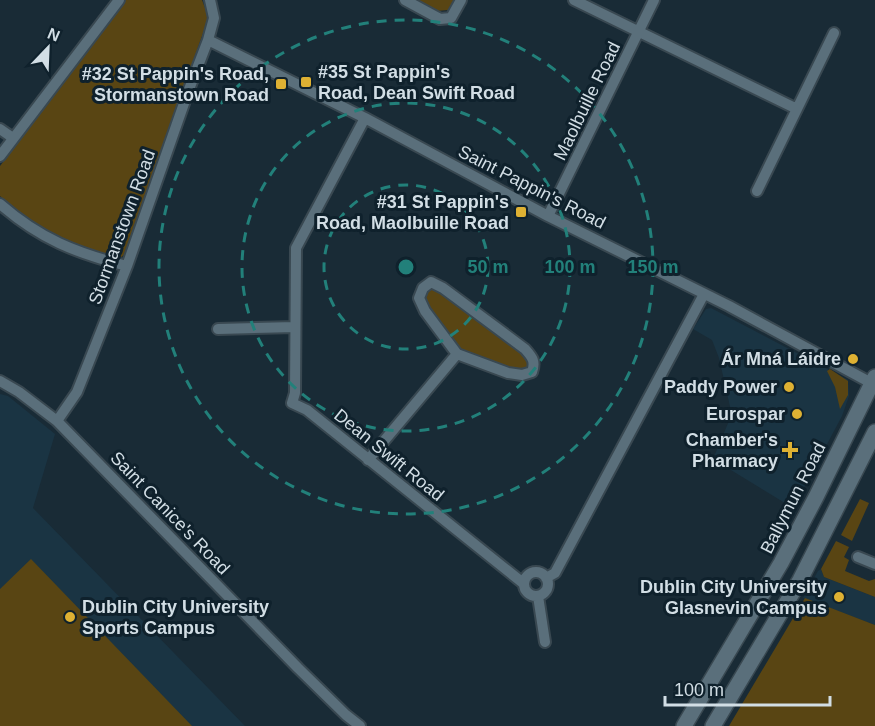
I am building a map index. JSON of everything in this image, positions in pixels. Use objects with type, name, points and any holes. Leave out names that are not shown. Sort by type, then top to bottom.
[{"type":"main road","name":"Ballymun Road","points":[[684,726],[781,563],[874,382]]},
{"type":"main road","points":[[713,726],[800,580],[875,432]]},
{"type":"street","points":[[0,156],[119,0]]},
{"type":"street","points":[[208,40],[214,18],[210,0]]},
{"type":"street","points":[[405,0],[440,19],[451,18],[461,0]]},
{"type":"street","points":[[574,0],[797,110]]},
{"type":"street","name":"Maolbuille Road","points":[[548,216],[654,0]]},
{"type":"street","points":[[757,191],[834,33]]},
{"type":"street","name":"Saint Pappin's Road","points":[[208,40],[365,118],[548,216],[874,382]]},
{"type":"street","name":"Stormanstown Road","points":[[57,421],[77,392],[127,266],[208,40]]},
{"type":"street","name":"Dean Swift Road","points":[[365,118],[296,248],[295,393],[292,404],[307,410],[523,583]]},
{"type":"street","points":[[0,129],[13,138]]},
{"type":"street","points":[[0,204],[19,221],[52,242],[98,259],[127,266]]},
{"type":"street","points":[[431,282],[443,288],[525,349],[534,359],[535,364],[531,372],[522,375],[508,373],[457,354],[419,298],[423,288],[431,282]]},
{"type":"street","points":[[546,578],[555,573],[704,294]]},
{"type":"street","points":[[218,328],[295,327]]},
{"type":"street","points":[[368,460],[457,354]]},
{"type":"street","name":"Saint Canice's Road","points":[[0,381],[19,392],[57,421],[298,668],[360,726]]},
{"type":"street","points":[[858,557],[875,564]]},
{"type":"street","points":[[531,573],[540,573],[546,578],[547,589],[538,596],[531,596],[527,593],[523,583],[531,573]]},
{"type":"street","points":[[538,596],[545,642]]},
{"type":"shaded area","points":[[125,0],[202,0],[207,13],[207,22],[124,255],[119,259],[86,251],[55,237],[12,208],[0,196],[0,166]]},
{"type":"shaded area","points":[[416,0],[454,0],[448,10],[437,11]]},
{"type":"shaded area","points":[[428,284],[536,359],[539,366],[537,373],[510,370],[477,358],[461,349],[445,332],[422,295]]},
{"type":"shaded area","points":[[711,308],[848,380],[849,396],[842,416],[793,508],[713,459],[731,411],[719,358],[712,340],[693,329],[706,309]]},
{"type":"shaded area","points":[[830,369],[848,381],[848,395],[840,409],[835,387],[827,371]]},
{"type":"shaded area","name":"Dublin City University Sports Campus","points":[[0,394],[8,396],[55,434],[33,508],[245,726],[0,726]]},
{"type":"shaded area","points":[[860,499],[869,503],[852,541],[841,535]]},
{"type":"shaded area","points":[[836,541],[849,547],[844,557],[849,560],[845,571],[869,581],[875,579],[875,597],[824,577],[821,569]]},
{"type":"shaded area","points":[[31,559],[192,726],[0,726],[0,589]]},
{"type":"shaded area","name":"Dublin City University Glasnevin Campus","points":[[821,569],[824,577],[875,597],[875,625],[803,598]]},
{"type":"shaded area","points":[[805,598],[875,625],[875,726],[729,726]]},
{"type":"place","name":"#35 St Pappin's Road, Dean Swift Road","points":[[306,82]]},
{"type":"place","name":"#32 St Pappin's Road, Stormanstown Road","points":[[281,84]]},
{"type":"place","name":"#31 St Pappin's Road, Maolbuille Road","points":[[521,212]]},
{"type":"place","name":"Ár Mná Láidre","points":[[853,359]]},
{"type":"place","name":"Paddy Power","points":[[789,387]]},
{"type":"place","name":"Eurospar","points":[[797,414]]},
{"type":"place","name":"Chamber's Pharmacy","points":[[790,450]]},
{"type":"place","name":"Dublin City University Glasnevin Campus","points":[[839,597]]},
{"type":"place","name":"Dublin City University Sports Campus","points":[[70,617]]}]
